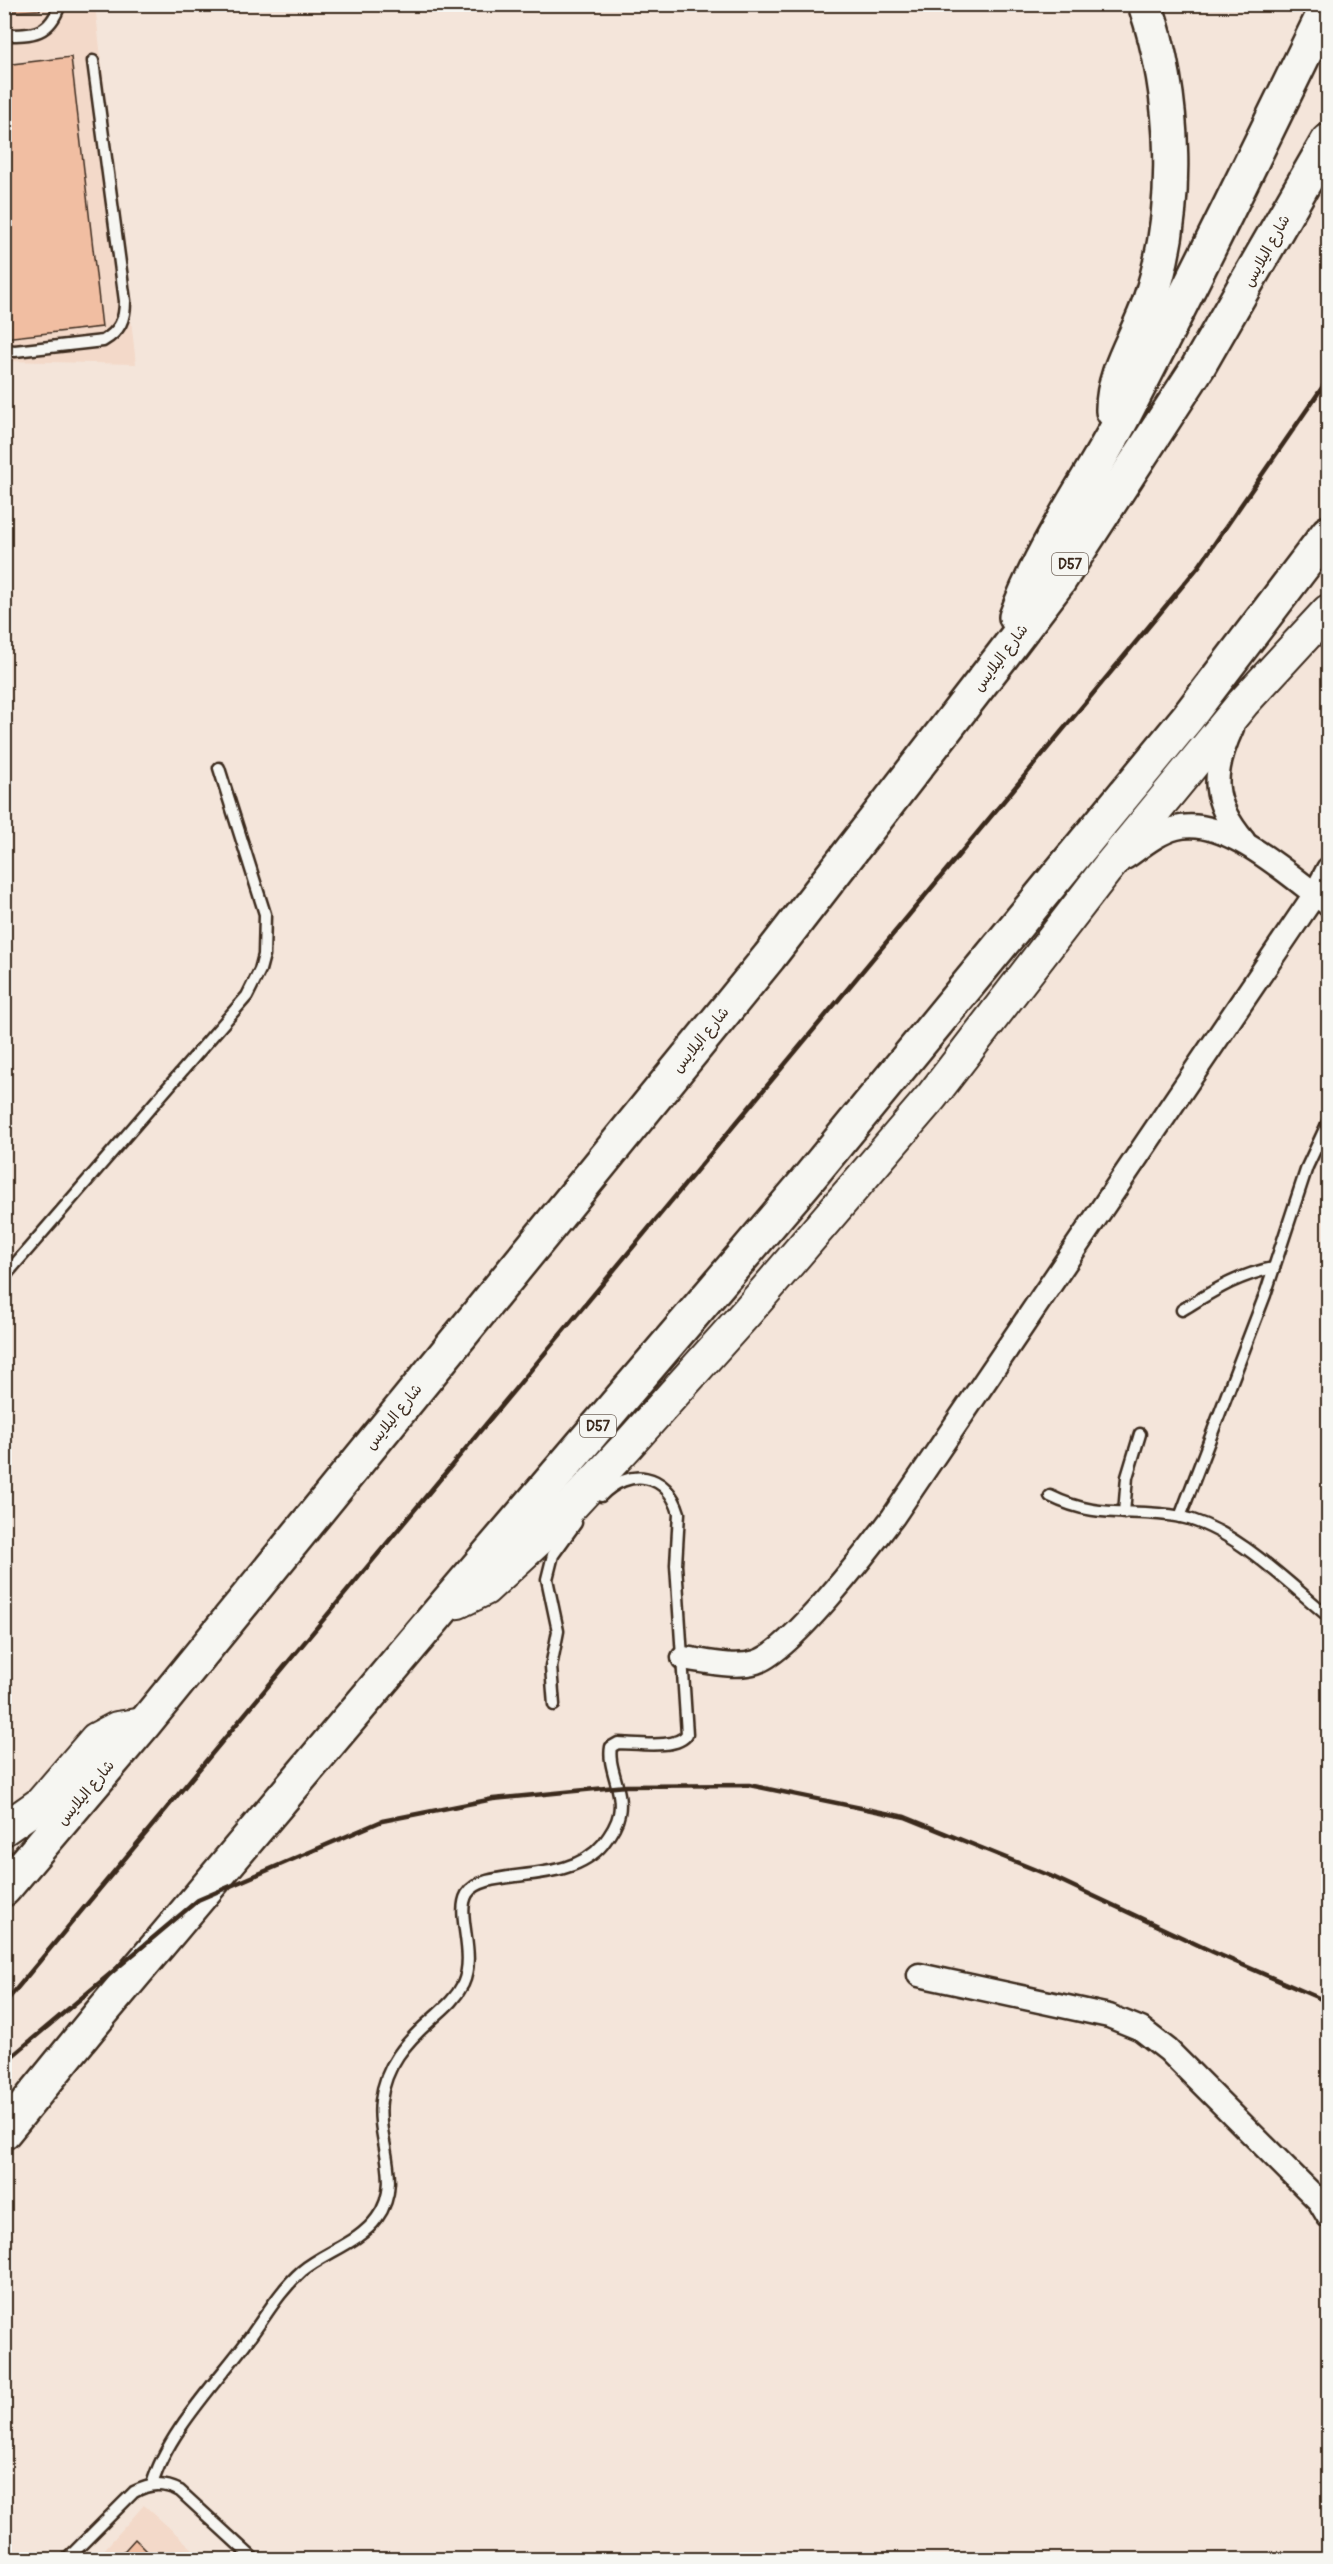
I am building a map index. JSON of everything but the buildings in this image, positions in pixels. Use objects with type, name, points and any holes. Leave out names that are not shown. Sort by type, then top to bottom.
[{"type":"highway","points":[[1113,435],[1115,386],[1149,303],[1161,256],[1168,210],[1170,162],[1168,115],[1162,68],[1145,4]]},
{"type":"highway","points":[[1002,656],[1029,583],[1113,435],[1203,262],[1329,5]]},
{"type":"highway","name":"شارع اليلايس","points":[[4,1890],[144,1724],[769,957],[1002,656],[1065,572],[1192,377],[1247,287],[1329,141]]},
{"type":"highway","name":"D57","points":[[4,2132],[102,2012],[447,1603],[827,1157],[1188,717],[1329,533]]},
{"type":"street","points":[[447,1603],[458,1602],[485,1589],[549,1530],[747,1312],[932,1096],[1106,870],[1243,703],[1329,611]]},
{"type":"street","points":[[1243,703],[1221,752],[1217,778],[1224,814],[1249,847]]},
{"type":"street","points":[[1106,870],[1157,836],[1178,828],[1203,827],[1216,830],[1249,847],[1322,899]]},
{"type":"street","points":[[683,1658],[744,1664],[766,1658],[813,1613],[853,1569],[893,1516],[1322,899],[1329,869]]},
{"type":"street","points":[[4,1829],[41,1803],[96,1739],[117,1728],[144,1724]]},
{"type":"street","points":[[919,1976],[1093,2012],[1141,2029],[1168,2050],[1318,2201],[1329,2216]]},
{"type":"lane","points":[[4,35],[34,34],[47,28],[56,17],[60,4]]},
{"type":"lane","points":[[4,350],[15,351],[103,341],[114,335],[122,325],[125,301],[93,61]]},
{"type":"lane","points":[[4,1277],[247,996],[260,970],[266,942],[265,914],[219,768]]},
{"type":"lane","points":[[1179,1516],[1274,1268],[1307,1167],[1329,1122]]},
{"type":"lane","points":[[1182,1310],[1227,1282],[1274,1268]]},
{"type":"lane","points":[[1124,1514],[1127,1477],[1140,1434]]},
{"type":"lane","points":[[152,2485],[159,2464],[192,2412],[286,2287],[318,2259],[368,2228],[384,2208],[390,2185],[380,2114],[384,2084],[389,2070],[403,2047],[449,2005],[464,1981],[469,1953],[463,1908],[468,1892],[482,1881],[566,1869],[580,1863],[601,1847],[615,1826],[621,1802],[611,1747],[618,1743],[674,1744],[684,1739],[687,1734],[676,1565],[679,1513],[673,1496],[660,1484],[634,1477],[617,1482],[589,1509],[553,1555],[549,1566],[548,1592],[558,1631],[551,1667],[554,1706]]},
{"type":"lane","points":[[1050,1496],[1080,1508],[1124,1514],[1179,1516],[1209,1526],[1236,1542],[1329,1616]]},
{"type":"lane","points":[[66,2559],[134,2492],[152,2485],[170,2486],[180,2491],[255,2559]]},
{"type":"shaded area","points":[[5,5],[95,5],[136,364],[5,361]]},
{"type":"shaded area","points":[[144,2505],[204,2559],[95,2560]]},
{"type":"railway","points":[[4,2004],[1199,566],[1328,379]]},
{"type":"railway","points":[[4,2063],[198,1900],[382,1821],[493,1799],[626,1786],[749,1785],[905,1817],[1053,1877],[1213,1952],[1328,2002]]}]
